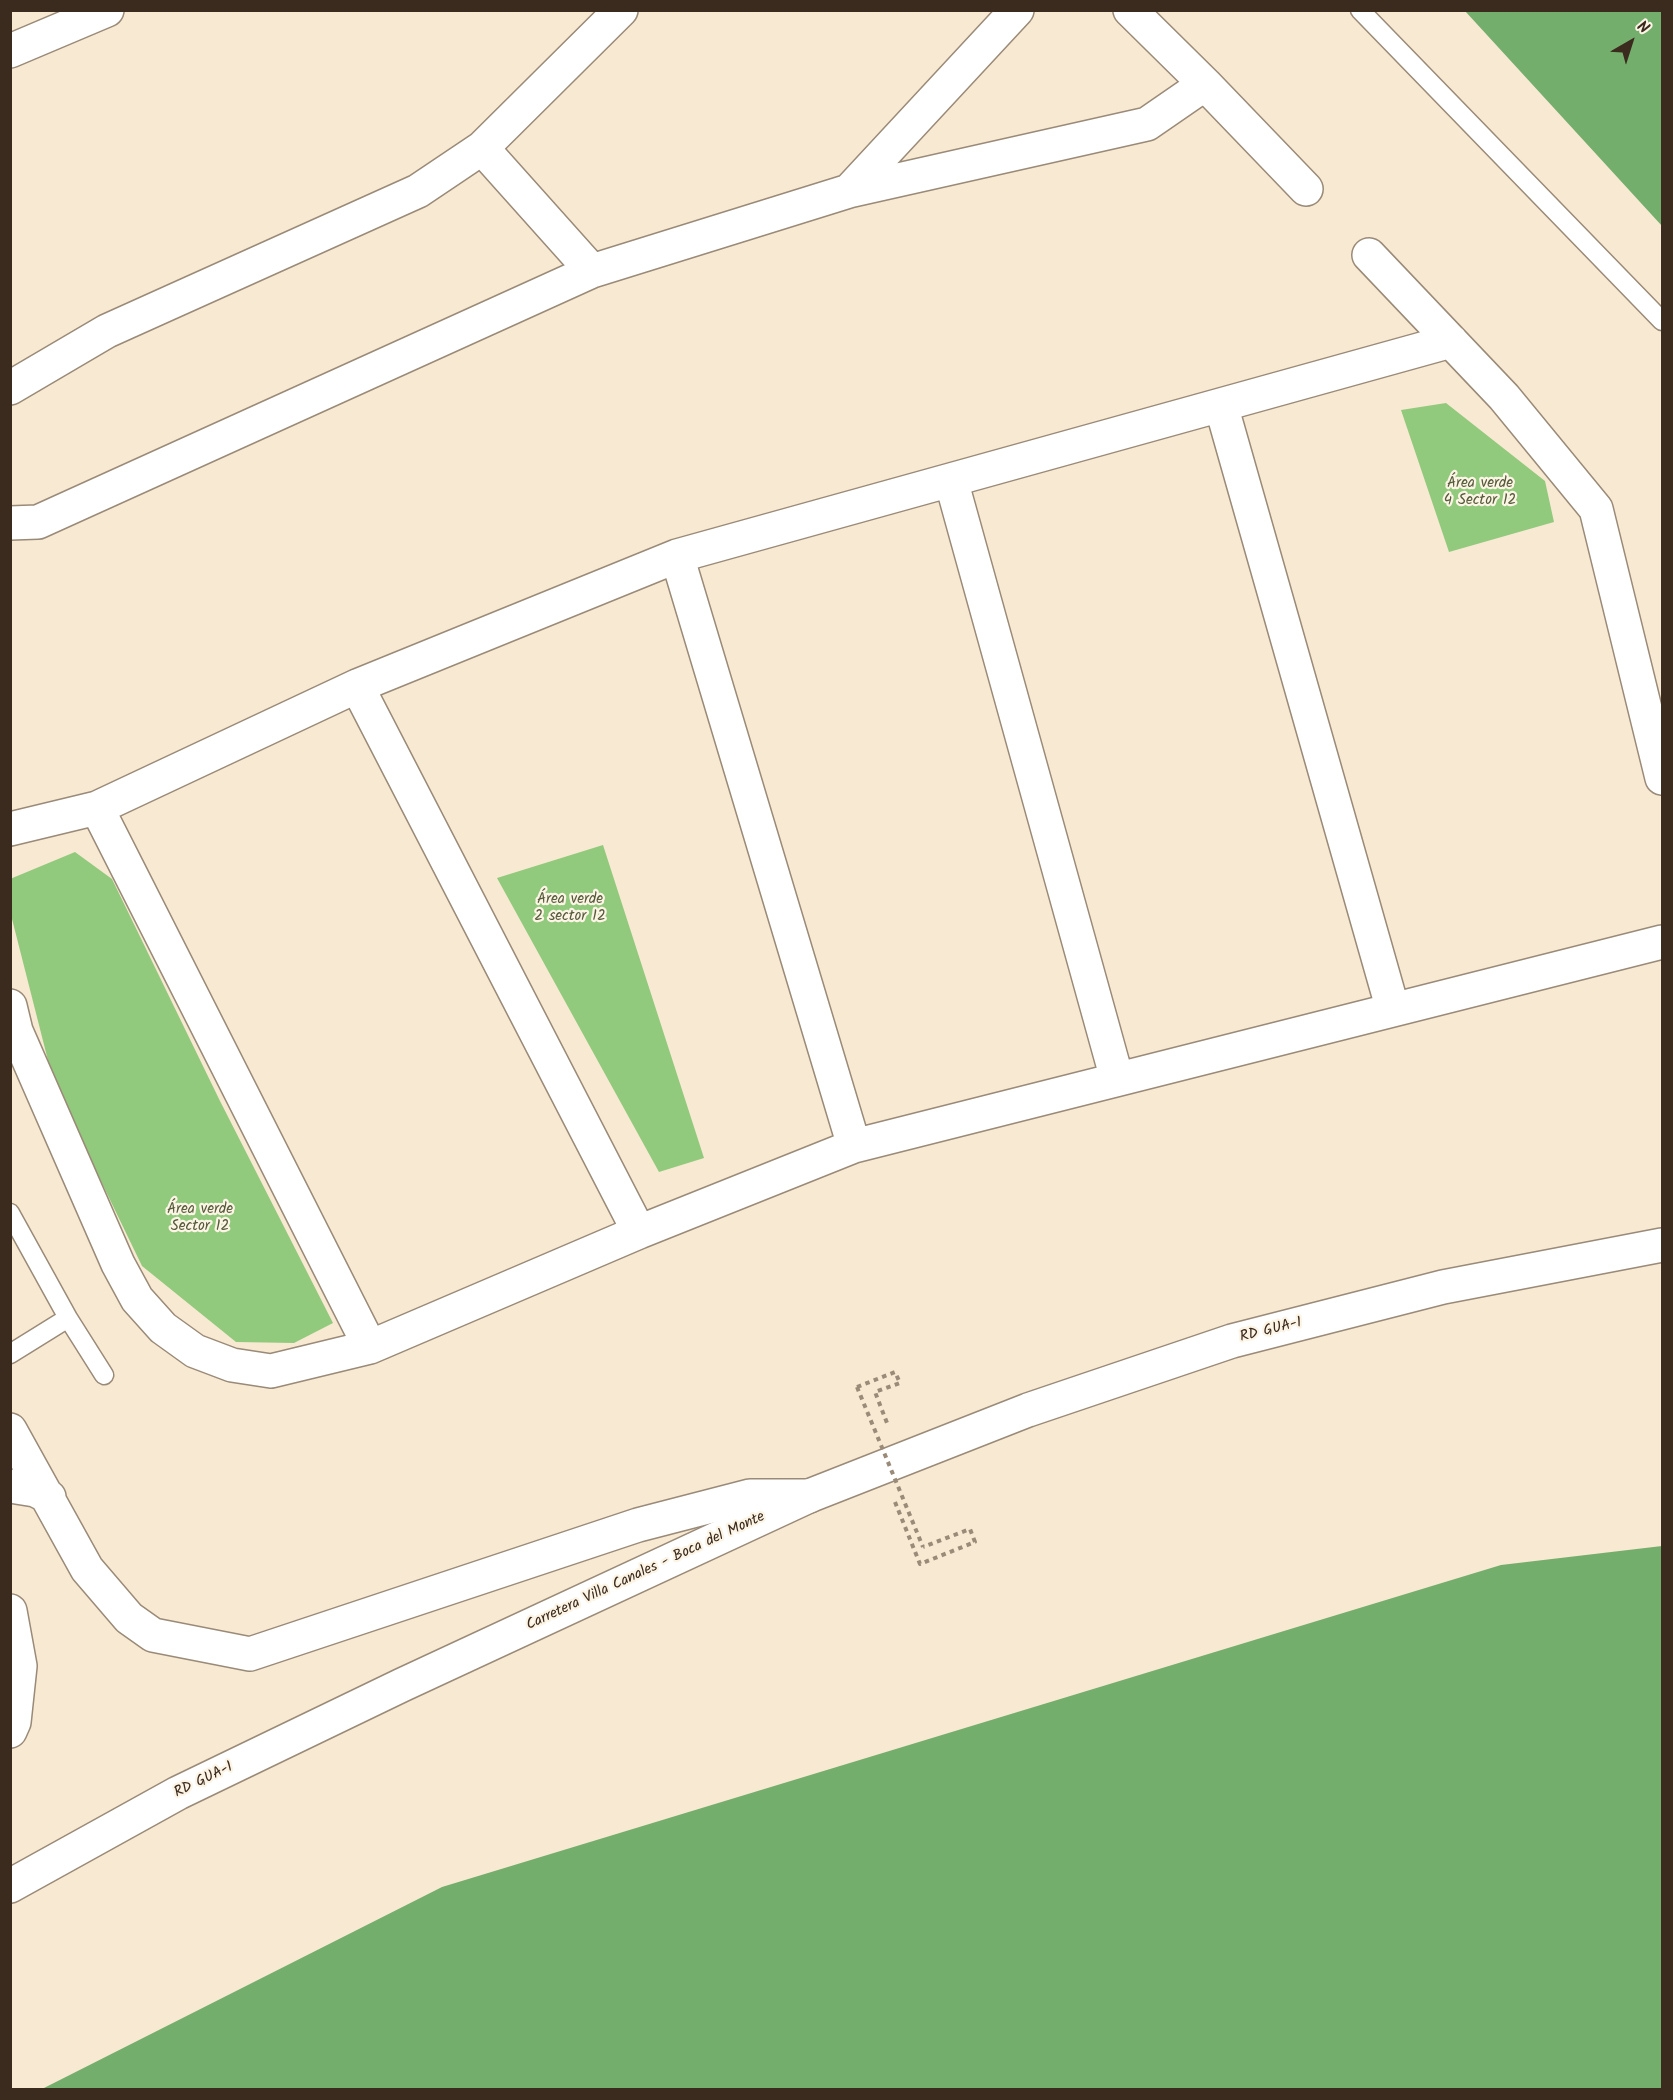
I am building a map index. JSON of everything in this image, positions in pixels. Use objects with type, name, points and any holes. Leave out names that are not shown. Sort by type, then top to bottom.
[{"type":"main road","points":[[10,51],[107,10]]},
{"type":"main road","points":[[10,388],[107,331],[418,191],[482,148],[621,10]]},
{"type":"main road","points":[[849,191],[1017,10]]},
{"type":"main road","points":[[1130,10],[1306,189]]},
{"type":"main road","points":[[10,522],[38,522],[592,271],[849,191],[1148,124],[1205,84]]},
{"type":"main road","points":[[482,148],[592,271]]},
{"type":"main road","points":[[1369,255],[1504,397],[1596,509],[1662,778]]},
{"type":"main road","points":[[10,829],[97,807],[357,686],[677,556],[1451,341]]},
{"type":"main road","points":[[1221,405],[1393,1010]]},
{"type":"main road","points":[[951,480],[1117,1079]]},
{"type":"main road","points":[[677,556],[854,1146]]},
{"type":"main road","points":[[357,686],[639,1232]]},
{"type":"main road","points":[[97,807],[370,1347]]},
{"type":"main road","points":[[10,1006],[16,1031],[118,1264],[137,1299],[163,1328],[195,1351],[232,1365],[271,1371],[370,1347],[639,1232],[854,1146],[1662,942]]},
{"type":"main road","name":"RD GUA-1","points":[[887,1466],[1028,1410],[1232,1341],[1443,1287],[1662,1245]]},
{"type":"main road","points":[[10,1430],[87,1569],[129,1618],[153,1635],[250,1654],[638,1525],[750,1496],[809,1496]]},
{"type":"main road","name":"Carretera Villa Canales - Boca del Monte","points":[[402,1686],[809,1496],[887,1466]]},
{"type":"main road","points":[[10,1486],[35,1490],[49,1497]]},
{"type":"main road","points":[[10,1611],[20,1666],[14,1722],[10,1731]]},
{"type":"main road","name":"RD GUA-1","points":[[10,1886],[178,1793],[402,1686]]},
{"type":"lane","points":[[1360,10],[1662,321]]},
{"type":"lane","points":[[10,1213],[68,1318],[104,1375]]},
{"type":"lane","points":[[10,1354],[68,1318]]},
{"type":"path","points":[[875,1392],[900,1383],[895,1372],[857,1387],[922,1547],[970,1529],[975,1542],[920,1564],[887,1466]]},
{"type":"green space","points":[[1465,11],[1662,11],[1662,226]]},
{"type":"green space","name":"Área verde 4 Sector 12","points":[[1446,403],[1545,481],[1554,522],[1449,552],[1401,410]]},
{"type":"green space","name":"Área verde 2 sector 12","points":[[603,845],[704,1158],[659,1172],[497,878]]},
{"type":"green space","name":"Área verde Sector 12","points":[[75,852],[112,879],[220,1101],[333,1323],[294,1343],[236,1342],[142,1266],[54,1084],[11,915],[10,879]]},
{"type":"green space","points":[[1662,1546],[1662,2089],[42,2089],[442,1887],[1501,1565]]}]
